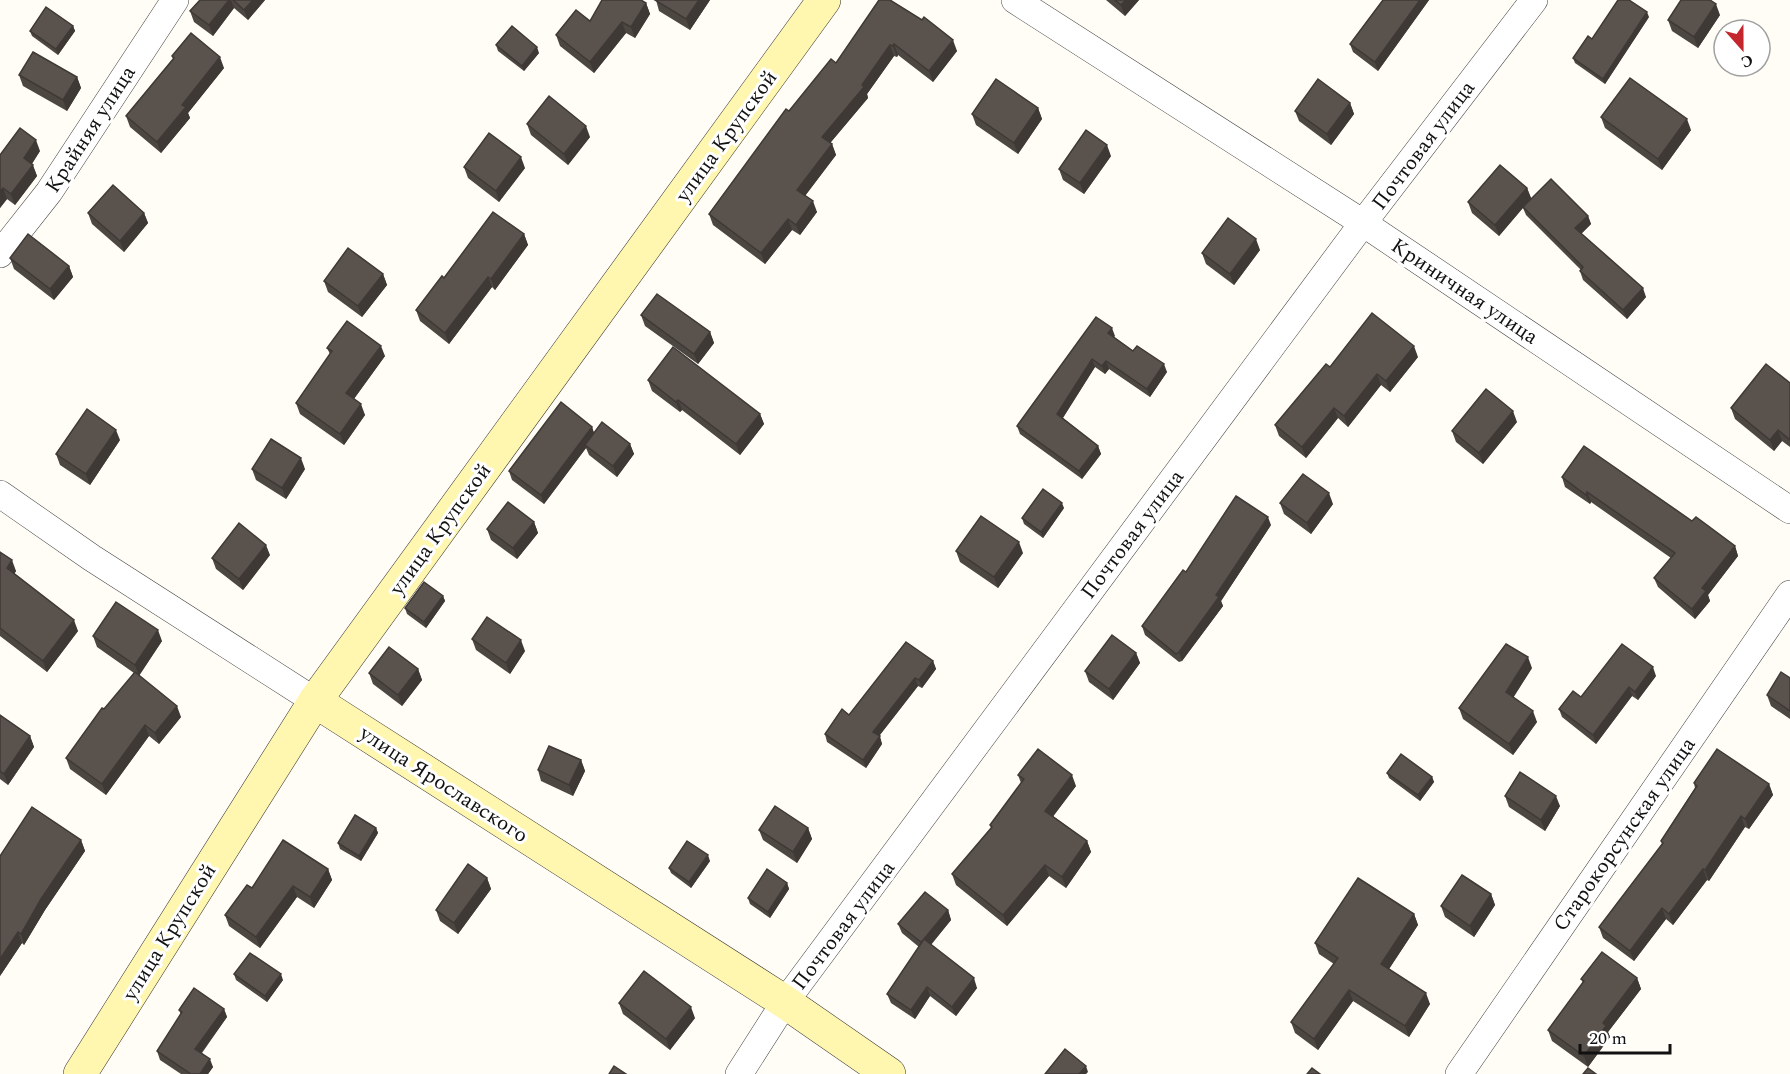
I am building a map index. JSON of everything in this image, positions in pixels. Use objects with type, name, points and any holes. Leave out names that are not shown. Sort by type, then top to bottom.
[{"type":"street","name":"Крайняя улица","points":[[0,254],[50,192],[175,0]]},
{"type":"street","name":"улица Крупской","points":[[80,1074],[315,701],[824,0]]},
{"type":"street","name":"Криничная улица","points":[[1015,0],[1363,223],[1790,510]]},
{"type":"street","name":"Почтовая улица","points":[[739,1074],[785,1002],[1363,223],[1534,0]]},
{"type":"street","name":"улица Ярославского","points":[[0,494],[92,558],[785,1002],[889,1074]]},
{"type":"street","name":"Старокорсунская улица","points":[[1459,1074],[1790,594]]},
{"type":"building","points":[[200,0],[229,0],[209,25],[190,11]]},
{"type":"building","points":[[233,0],[253,0],[244,10]]},
{"type":"building","points":[[602,0],[641,0],[646,3],[631,27],[622,22],[590,62],[556,35],[576,10],[590,21]]},
{"type":"building","points":[[655,0],[699,0],[686,19]]},
{"type":"building","points":[[879,0],[890,0],[922,20],[924,17],[953,40],[929,71],[894,44],[890,45],[862,85],[864,87],[822,137],[832,144],[797,190],[813,201],[796,225],[788,219],[761,253],[709,214],[786,109],[789,111],[831,59],[836,63]]},
{"type":"building","points":[[1115,0],[1126,0],[1121,5]]},
{"type":"building","points":[[1383,0],[1420,0],[1375,62],[1350,44]]},
{"type":"building","points":[[1618,0],[1629,0],[1647,12],[1603,79],[1573,58],[1588,36],[1592,39]]},
{"type":"building","points":[[1681,0],[1710,0],[1716,4],[1694,37],[1668,20]]},
{"type":"building","points":[[46,7],[73,26],[56,49],[30,31]]},
{"type":"building","points":[[512,26],[537,47],[522,66],[496,45]]},
{"type":"building","points":[[191,33],[220,57],[182,105],[186,107],[157,142],[126,116],[174,58],[172,56]]},
{"type":"building","points":[[33,52],[77,77],[63,100],[19,75]]},
{"type":"building","points":[[1630,78],[1687,119],[1658,159],[1601,117]]},
{"type":"building","points":[[996,79],[1038,108],[1014,143],[972,114]]},
{"type":"building","points":[[1318,79],[1350,103],[1327,134],[1295,111]]},
{"type":"building","points":[[549,96],[586,126],[564,154],[527,124]]},
{"type":"building","points":[[20,128],[36,140],[24,158],[33,165],[11,194],[3,188],[0,192],[0,155]]},
{"type":"building","points":[[1086,130],[1107,145],[1080,183],[1059,169]]},
{"type":"building","points":[[489,133],[521,157],[496,191],[464,167]]},
{"type":"building","points":[[1500,165],[1527,188],[1495,225],[1468,202]]},
{"type":"building","points":[[1551,179],[1588,216],[1575,228],[1643,288],[1623,310],[1580,271],[1583,267],[1523,207]]},
{"type":"building","points":[[113,185],[144,213],[120,241],[88,213]]},
{"type":"building","points":[[493,212],[524,234],[491,279],[488,277],[445,333],[416,310],[442,276],[444,278]]},
{"type":"building","points":[[1228,218],[1256,239],[1230,274],[1202,253]]},
{"type":"building","points":[[28,234],[69,266],[50,289],[10,258]]},
{"type":"building","points":[[348,248],[383,274],[358,306],[324,281]]},
{"type":"building","points":[[657,294],[710,332],[694,354],[641,315]]},
{"type":"building","points":[[1372,313],[1414,346],[1386,381],[1377,374],[1344,416],[1334,408],[1302,447],[1275,425],[1326,364],[1330,367]]},
{"type":"building","points":[[1096,317],[1112,328],[1108,333],[1133,351],[1137,346],[1164,364],[1147,389],[1106,361],[1102,366],[1092,359],[1057,414],[1098,446],[1079,471],[1017,426]]},
{"type":"building","points":[[347,321],[381,346],[346,393],[361,404],[340,434],[296,403],[332,351],[327,348]]},
{"type":"building","points":[[673,347],[760,414],[736,444],[648,380]]},
{"type":"building","points":[[1766,364],[1790,383],[1790,440],[1778,430],[1770,440],[1731,408]]},
{"type":"building","points":[[1486,389],[1513,411],[1479,453],[1452,431]]},
{"type":"building","points":[[561,402],[592,427],[541,495],[509,471]]},
{"type":"building","points":[[87,409],[116,430],[86,474],[56,454]]},
{"type":"building","points":[[602,422],[630,444],[613,466],[585,445]]},
{"type":"building","points":[[271,439],[301,458],[282,488],[252,469]]},
{"type":"building","points":[[1584,446],[1692,521],[1696,517],[1735,546],[1702,588],[1706,591],[1692,609],[1654,578],[1675,553],[1562,477]]},
{"type":"building","points":[[1303,474],[1329,493],[1307,523],[1280,503]]},
{"type":"building","points":[[1043,489],[1062,503],[1041,532],[1022,518]]},
{"type":"building","points":[[1236,496],[1268,517],[1216,595],[1219,597],[1176,654],[1142,626],[1183,570],[1186,572]]},
{"type":"building","points":[[508,502],[534,522],[513,548],[487,529]]},
{"type":"building","points":[[981,516],[1019,542],[994,577],[956,551]]},
{"type":"building","points":[[239,523],[266,545],[239,579],[212,558]]},
{"type":"building","points":[[0,552],[12,560],[7,568],[74,620],[43,661],[0,628]]},
{"type":"building","points":[[424,582],[443,596],[424,622],[405,608]]},
{"type":"building","points":[[116,602],[158,630],[135,665],[93,636]]},
{"type":"building","points":[[487,617],[521,640],[506,663],[472,639]]},
{"type":"building","points":[[1112,635],[1136,653],[1109,689],[1085,671]]},
{"type":"building","points":[[906,642],[933,661],[919,680],[915,678],[873,732],[880,736],[863,760],[825,734],[842,709],[849,715]]},
{"type":"building","points":[[1506,644],[1528,657],[1506,692],[1533,711],[1509,744],[1459,708]]},
{"type":"building","points":[[1622,644],[1653,667],[1635,692],[1629,687],[1593,735],[1559,709],[1573,691],[1581,697]]},
{"type":"building","points":[[389,647],[418,669],[398,695],[369,673]]},
{"type":"building","points":[[135,672],[177,706],[155,733],[145,725],[102,784],[66,758],[102,708],[104,709]]},
{"type":"building","points":[[1781,672],[1790,678],[1790,711],[1767,695]]},
{"type":"building","points":[[0,715],[30,736],[4,774],[0,771]]},
{"type":"building","points":[[549,746],[581,760],[569,785],[538,770]]},
{"type":"building","points":[[1038,749],[1072,775],[1045,811],[1087,841],[1062,877],[1045,865],[1003,915],[952,874],[992,827],[990,825],[1024,779],[1018,775]]},
{"type":"building","points":[[1717,749],[1769,784],[1745,819],[1741,816],[1705,870],[1703,869],[1669,914],[1662,908],[1630,951],[1599,927],[1663,843],[1661,841],[1697,786],[1694,783]]},
{"type":"building","points":[[1401,754],[1432,777],[1418,795],[1387,773]]},
{"type":"building","points":[[1520,772],[1556,796],[1541,820],[1505,796]]},
{"type":"building","points":[[775,806],[808,828],[793,852],[759,830]]},
{"type":"building","points":[[32,807],[81,840],[41,899],[21,934],[18,932],[0,959],[0,856]]},
{"type":"building","points":[[355,815],[376,828],[359,856],[338,843]]},
{"type":"building","points":[[283,840],[328,869],[310,897],[293,886],[256,937],[225,915],[247,885],[252,888]]},
{"type":"building","points":[[687,841],[708,855],[689,882],[669,868]]},
{"type":"building","points":[[468,864],[487,878],[454,923],[436,910]]},
{"type":"building","points":[[767,869],[787,883],[768,912],[748,898]]},
{"type":"building","points":[[1462,875],[1491,894],[1470,926],[1441,906]]},
{"type":"building","points":[[1358,878],[1414,914],[1381,964],[1426,993],[1405,1026],[1349,990],[1314,1039],[1291,1022],[1338,958],[1315,943]]},
{"type":"building","points":[[925,892],[948,910],[921,942],[898,924]]},
{"type":"building","points":[[924,939],[974,978],[952,1007],[927,987],[911,1010],[887,994]]},
{"type":"building","points":[[1602,952],[1637,978],[1603,1023],[1606,1026],[1584,1056],[1548,1030],[1584,981],[1581,979]]},
{"type":"building","points":[[250,953],[281,974],[265,996],[234,974]]},
{"type":"building","points":[[644,971],[691,1007],[666,1039],[619,1003]]},
{"type":"building","points":[[194,988],[224,1009],[195,1049],[210,1059],[200,1074],[191,1074],[157,1051],[182,1012],[179,1010]]},
{"type":"building","points":[[1065,1049],[1086,1066],[1079,1074],[1045,1074]]},
{"type":"building","points":[[614,1066],[626,1074],[609,1074]]},
{"type":"building","points":[[1312,1068],[1320,1074],[1307,1074]]},
{"type":"building","points":[[1588,1068],[1596,1074],[1583,1074]]}]
